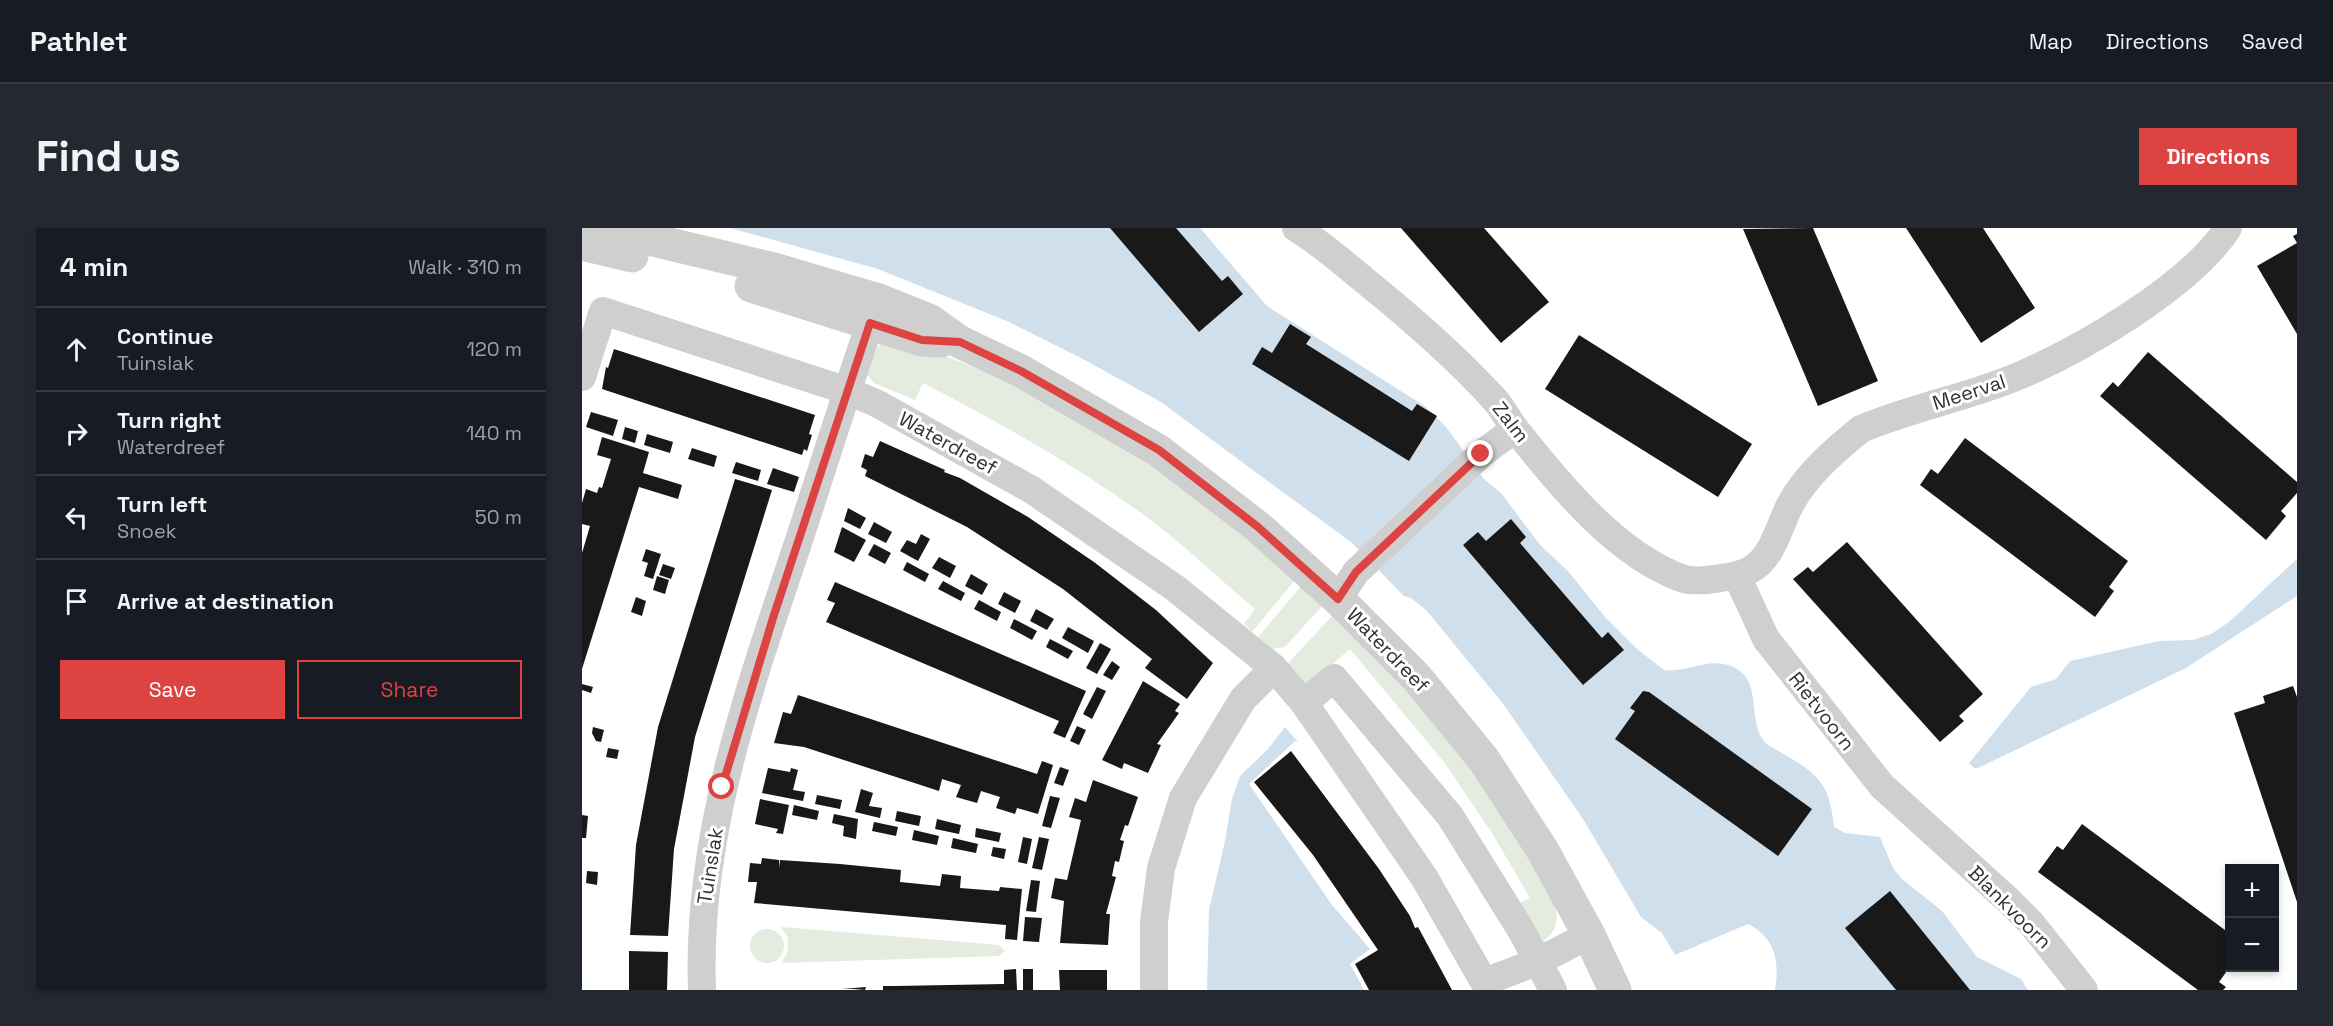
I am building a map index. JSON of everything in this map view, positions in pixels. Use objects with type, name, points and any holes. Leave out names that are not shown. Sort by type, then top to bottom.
[{"type":"street","name":"Waterdreef","points":[[603,228],[774,269],[875,312]]},
{"type":"street","name":"Zalm","points":[[1296,228],[1317,241],[1414,320],[1496,401],[1515,429],[1586,510],[1640,558],[1686,580],[1737,576]]},
{"type":"street","name":"Meerval","points":[[1737,576],[1754,568],[1779,534],[1790,506],[1803,487],[1840,446],[1861,429],[2022,375],[2098,334],[2118,323],[2193,268],[2228,228]]},
{"type":"street","name":"Waterdreef","points":[[582,244],[768,290],[875,312],[929,320],[960,342],[1021,371],[1159,450],[1258,527],[1338,599],[1417,678],[1484,760],[1543,851],[1589,935],[1615,990]]},
{"type":"street","name":"Waterdreef","points":[[582,377],[603,311],[848,391],[878,404],[1032,490],[1175,588],[1274,668],[1304,703],[1424,877],[1487,986],[1589,935]]},
{"type":"street","name":"Tuinslak","points":[[702,990],[703,914],[722,787],[773,618],[875,312]]},
{"type":"street","points":[[1338,599],[1356,572],[1481,454],[1515,429]]},
{"type":"street","name":"Rietvoorn","points":[[1737,576],[1766,639],[1882,786],[1930,831]]},
{"type":"street","points":[[1154,990],[1154,921],[1161,868],[1183,798],[1243,699],[1274,668]]},
{"type":"street","points":[[1304,703],[1334,678],[1450,816],[1521,930],[1553,990]]},
{"type":"street","name":"Blankvoorn","points":[[1930,831],[2031,923],[2084,990]]},
{"type":"shaded area","points":[[885,340],[905,340],[1026,388],[1142,455],[1224,512],[1295,580],[1252,632],[1244,624],[1255,609],[1155,523],[1088,477],[1007,428],[923,383],[915,400],[874,383],[866,373],[867,356]]},
{"type":"shaded area","points":[[1302,585],[1323,605],[1285,647],[1271,649],[1258,637]]},
{"type":"shaded area","points":[[1333,615],[1426,705],[1475,766],[1555,903],[1556,924],[1552,933],[1544,941],[1533,939],[1513,907],[1530,898],[1492,833],[1444,762],[1350,649],[1308,685],[1288,676],[1289,662]]},
{"type":"shaded area","points":[[781,927],[999,945],[1005,951],[999,956],[781,963],[787,954],[788,938]]},
{"type":"shaded area","points":[[767,929],[779,934],[784,946],[779,958],[767,963],[755,958],[750,946],[755,934]]},
{"type":"water","points":[[730,228],[1200,228],[1267,306],[1426,407],[1446,427],[1484,479],[1501,493],[1541,546],[1568,571],[1605,617],[1637,649],[1664,670],[1714,663],[1731,666],[1741,672],[1748,680],[1751,689],[1756,721],[1764,741],[1799,763],[1822,784],[1830,802],[1834,827],[1845,833],[1880,837],[1893,868],[1902,879],[1942,911],[1977,957],[2021,979],[2028,990],[1775,990],[1777,969],[1774,951],[1764,936],[1748,924],[1675,955],[1662,933],[1641,917],[1583,819],[1504,705],[1427,611],[1411,598],[1404,596],[1351,542],[1161,402],[1081,358],[1009,322],[878,269]]},
{"type":"water","points":[[2297,559],[2297,596],[2186,668],[1978,768],[1974,768],[1969,763],[2031,687],[2056,679],[2070,661],[2159,641],[2193,640],[2211,634],[2229,622]]},
{"type":"water","points":[[1285,727],[1298,742],[1295,741],[1249,784],[1332,905],[1370,949],[1350,964],[1364,990],[1207,990],[1209,910],[1232,799],[1240,776],[1268,749]]},
{"type":"building","points":[[1110,228],[1176,228],[1222,281],[1228,276],[1243,294],[1199,332]]},
{"type":"building","points":[[1401,228],[1484,228],[1549,302],[1501,343]]},
{"type":"building","points":[[1813,228],[1878,381],[1818,406],[1743,229]]},
{"type":"building","points":[[1906,228],[1983,228],[2035,308],[1981,343]]},
{"type":"building","points":[[2297,243],[2297,334],[2257,266]]},
{"type":"building","points":[[1290,324],[1311,337],[1306,344],[1412,411],[1417,404],[1437,416],[1409,461],[1252,364],[1262,347],[1272,353]]},
{"type":"building","points":[[1579,335],[1752,444],[1718,497],[1545,389]]},
{"type":"building","points":[[614,349],[815,415],[807,451],[804,449],[802,455],[602,389],[606,367],[608,368]]},
{"type":"building","points":[[2148,352],[2297,482],[2297,493],[2281,511],[2286,516],[2266,540],[2100,396],[2113,382],[2118,387]]},
{"type":"building","points":[[591,412],[618,420],[613,436],[586,427]]},
{"type":"building","points":[[625,427],[638,431],[635,443],[622,439]]},
{"type":"building","points":[[647,434],[673,442],[670,453],[644,445]]},
{"type":"building","points":[[602,437],[649,452],[643,473],[682,485],[678,499],[639,487],[582,669],[582,553],[590,526],[582,524],[582,503],[586,489],[597,493],[599,487],[602,488],[611,459],[597,455]]},
{"type":"building","points":[[1965,438],[2128,561],[2109,587],[2114,591],[2095,617],[1920,485],[1931,469],[1938,474]]},
{"type":"building","points":[[880,441],[945,470],[944,472],[960,478],[1028,517],[1094,562],[1156,610],[1213,663],[1187,699],[1145,668],[1152,659],[1063,589],[967,527],[865,476],[867,470],[861,467],[865,454],[873,457]]},
{"type":"building","points":[[692,448],[717,456],[714,467],[688,459]]},
{"type":"building","points":[[736,462],[761,470],[758,481],[732,473]]},
{"type":"building","points":[[773,468],[799,477],[794,492],[767,484]]},
{"type":"building","points":[[735,479],[772,490],[695,737],[674,849],[668,936],[630,935],[636,845],[658,727]]},
{"type":"building","points":[[848,508],[866,518],[860,529],[844,521]]},
{"type":"building","points":[[1511,519],[1526,537],[1520,543],[1602,638],[1608,632],[1624,650],[1583,685],[1463,545],[1478,532],[1486,541]]},
{"type":"building","points":[[874,522],[892,532],[886,543],[868,534]]},
{"type":"building","points":[[842,527],[866,540],[854,562],[834,552]]},
{"type":"building","points":[[921,534],[930,539],[918,561],[900,551],[907,540],[916,544]]},
{"type":"building","points":[[1847,542],[1983,694],[1959,716],[1964,721],[1940,742],[1793,579],[1808,567],[1813,572]]},
{"type":"building","points":[[874,544],[891,553],[885,564],[868,555]]},
{"type":"building","points":[[646,549],[661,554],[653,579],[644,576],[648,563],[642,561]]},
{"type":"building","points":[[939,557],[956,566],[950,578],[932,568]]},
{"type":"building","points":[[907,562],[929,574],[925,582],[903,570]]},
{"type":"building","points":[[663,564],[675,568],[671,579],[659,575]]},
{"type":"building","points":[[971,574],[988,584],[982,595],[965,586]]},
{"type":"building","points":[[657,576],[669,580],[665,594],[653,590]]},
{"type":"building","points":[[943,581],[965,593],[961,601],[938,589]]},
{"type":"building","points":[[835,582],[1086,691],[1065,738],[1053,733],[1059,721],[826,622],[835,603],[827,600]]},
{"type":"building","points":[[1004,592],[1021,601],[1015,613],[998,604]]},
{"type":"building","points":[[636,597],[646,601],[642,616],[631,612]]},
{"type":"building","points":[[979,600],[1001,612],[997,621],[974,609]]},
{"type":"building","points":[[1036,609],[1054,619],[1047,630],[1030,621]]},
{"type":"building","points":[[1014,619],[1037,631],[1032,640],[1010,628]]},
{"type":"building","points":[[1068,627],[1094,641],[1088,653],[1062,638]]},
{"type":"building","points":[[1050,639],[1073,651],[1068,659],[1046,647]]},
{"type":"building","points":[[1100,643],[1111,649],[1097,674],[1086,668]]},
{"type":"building","points":[[1112,661],[1120,667],[1112,680],[1103,675]]},
{"type":"building","points":[[1143,681],[1180,704],[1175,711],[1179,713],[1157,744],[1161,745],[1148,773],[1124,763],[1122,769],[1102,760]]},
{"type":"building","points":[[582,684],[593,687],[591,693],[582,690]]},
{"type":"building","points":[[2293,686],[2297,697],[2297,902],[2234,713],[2265,703],[2263,696]]},
{"type":"building","points":[[1097,687],[1106,691],[1092,719],[1083,714]]},
{"type":"building","points":[[1643,691],[1649,692],[1812,809],[1778,856],[1615,739],[1635,711],[1630,708]]},
{"type":"building","points":[[798,695],[1037,774],[1042,761],[1053,765],[1038,814],[1017,808],[1015,814],[996,808],[1000,797],[981,791],[977,803],[956,797],[961,785],[942,779],[939,791],[804,747],[774,743],[783,712],[791,714]]},
{"type":"building","points":[[1077,726],[1086,730],[1079,745],[1070,741]]},
{"type":"building","points":[[593,727],[604,730],[601,742],[596,741],[592,733]]},
{"type":"building","points":[[608,748],[619,750],[617,759],[606,757]]},
{"type":"building","points":[[1291,751],[1379,869],[1410,916],[1415,928],[1418,927],[1452,990],[1369,990],[1355,964],[1378,950],[1313,855],[1254,782]]},
{"type":"building","points":[[1060,767],[1069,770],[1063,786],[1054,783]]},
{"type":"building","points":[[768,768],[790,772],[791,768],[798,770],[793,790],[805,792],[803,801],[762,793]]},
{"type":"building","points":[[1093,780],[1138,797],[1128,826],[1125,825],[1120,840],[1124,841],[1119,862],[1115,861],[1112,876],[1116,877],[1106,914],[1110,914],[1108,945],[1060,943],[1064,901],[1051,898],[1055,878],[1067,880],[1081,820],[1069,817],[1075,798],[1086,802]]},
{"type":"building","points":[[861,789],[873,793],[869,806],[882,808],[880,818],[855,812]]},
{"type":"building","points":[[817,795],[842,800],[840,809],[815,804]]},
{"type":"building","points":[[1050,796],[1060,798],[1051,828],[1042,826]]},
{"type":"building","points":[[760,799],[789,805],[783,834],[776,833],[778,829],[755,824]]},
{"type":"building","points":[[794,805],[819,811],[817,820],[792,815]]},
{"type":"building","points":[[897,811],[921,816],[919,826],[895,821]]},
{"type":"building","points":[[834,814],[858,819],[856,839],[843,836],[844,826],[832,823]]},
{"type":"building","points":[[582,815],[588,816],[586,838],[582,838]]},
{"type":"building","points":[[937,819],[961,825],[959,834],[935,829]]},
{"type":"building","points":[[874,822],[898,827],[896,836],[872,831]]},
{"type":"building","points":[[2082,824],[2225,930],[2226,972],[2219,982],[2226,987],[2223,990],[2198,990],[2038,872],[2057,846],[2063,850]]},
{"type":"building","points":[[976,828],[1001,833],[999,842],[975,837]]},
{"type":"building","points":[[914,830],[939,836],[937,845],[912,840]]},
{"type":"building","points":[[1023,837],[1032,839],[1027,864],[1018,862]]},
{"type":"building","points":[[1039,837],[1049,839],[1042,870],[1032,868]]},
{"type":"building","points":[[953,838],[978,844],[976,853],[951,848]]},
{"type":"building","points":[[993,847],[1006,849],[1004,859],[991,856]]},
{"type":"building","points":[[762,858],[779,860],[779,868],[780,860],[840,864],[901,870],[900,882],[940,886],[942,874],[961,876],[960,888],[999,891],[1000,887],[1022,889],[1017,940],[1005,939],[1006,925],[754,903],[757,882],[748,882],[750,863],[761,864]]},
{"type":"building","points":[[587,871],[598,872],[597,885],[586,883]]},
{"type":"building","points":[[1031,880],[1040,881],[1036,912],[1026,911]]},
{"type":"building","points":[[1890,891],[1970,990],[1896,990],[1845,928]]},
{"type":"building","points":[[1025,917],[1042,918],[1039,942],[1023,941]]},
{"type":"building","points":[[629,951],[668,952],[667,990],[629,990]]},
{"type":"building","points":[[1016,969],[1017,990],[883,990],[883,986],[1004,984],[1004,970]]},
{"type":"building","points":[[1023,969],[1033,969],[1033,990],[1023,990]]},
{"type":"building","points":[[1059,970],[1107,970],[1107,990],[1060,990]]},
{"type":"building","points":[[866,987],[865,990],[842,988],[854,988]]},
{"type":"route","points":[[722,787],[756,670],[870,323],[922,340],[960,342],[1021,371],[1159,450],[1258,527],[1338,599],[1356,572],[1481,454]]}]
